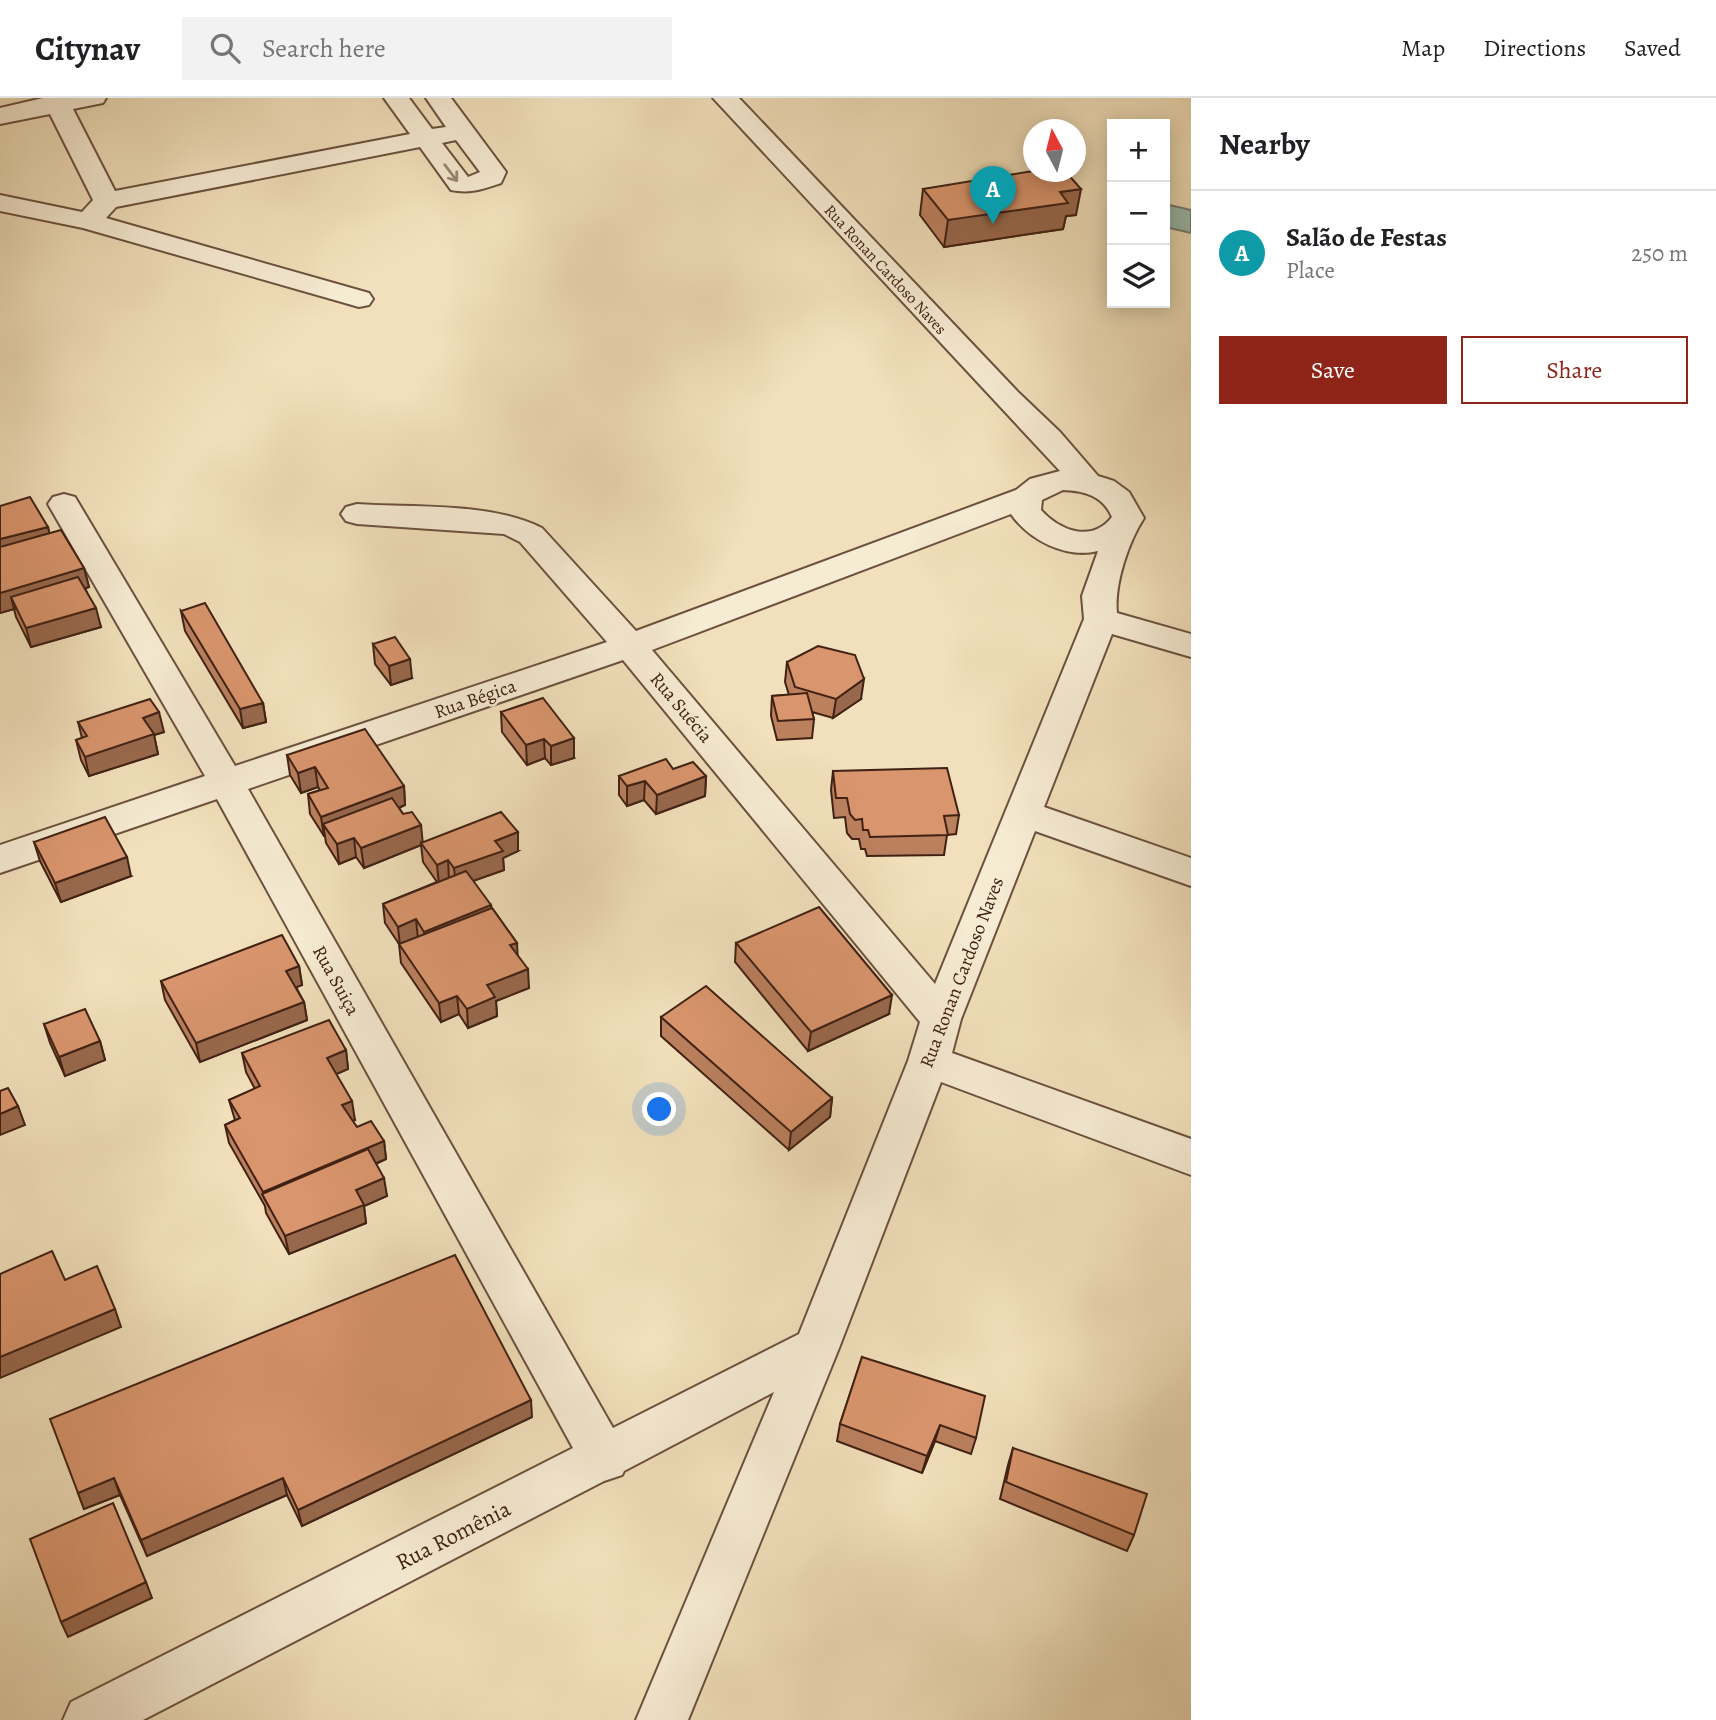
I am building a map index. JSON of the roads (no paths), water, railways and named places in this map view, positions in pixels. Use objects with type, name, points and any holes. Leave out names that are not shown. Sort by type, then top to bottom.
[{"type":"street","points":[[0,116],[57,101],[94,98]]},
{"type":"street","points":[[396,98],[460,184],[484,182],[492,177],[492,172],[438,98]]},
{"type":"street","name":"Rua Ronan Cardoso Naves","points":[[662,1720],[816,1348],[929,1060],[942,1019],[1100,607],[1120,532],[1128,518],[1124,503],[1108,490],[1086,482],[1049,438],[1007,398],[725,98]]},
{"type":"street","points":[[57,101],[97,211]]},
{"type":"street","points":[[97,211],[463,131]]},
{"type":"street","points":[[0,203],[97,211],[359,299]]},
{"type":"street","points":[[1049,438],[1039,511],[1100,607],[1191,646]]},
{"type":"street","points":[[1039,511],[1062,480],[1086,482]]},
{"type":"street","name":"Rua Suiça","points":[[64,504],[226,782],[605,1459]]},
{"type":"street","points":[[1039,511],[1090,541],[1103,540],[1120,532]]},
{"type":"street","name":"Rua Bégica","points":[[0,859],[630,646],[803,579],[946,529],[1039,511]]},
{"type":"street","name":"Rua Suécia","points":[[357,514],[513,526],[531,535],[630,646],[942,1019]]},
{"type":"street","points":[[1022,813],[1191,872]]},
{"type":"street","points":[[929,1060],[1191,1157]]},
{"type":"street","name":"Rua Romênia","points":[[89,1720],[605,1459],[816,1348]]},
{"type":"place","name":"Salão de Festas","points":[[993,224]]}]
